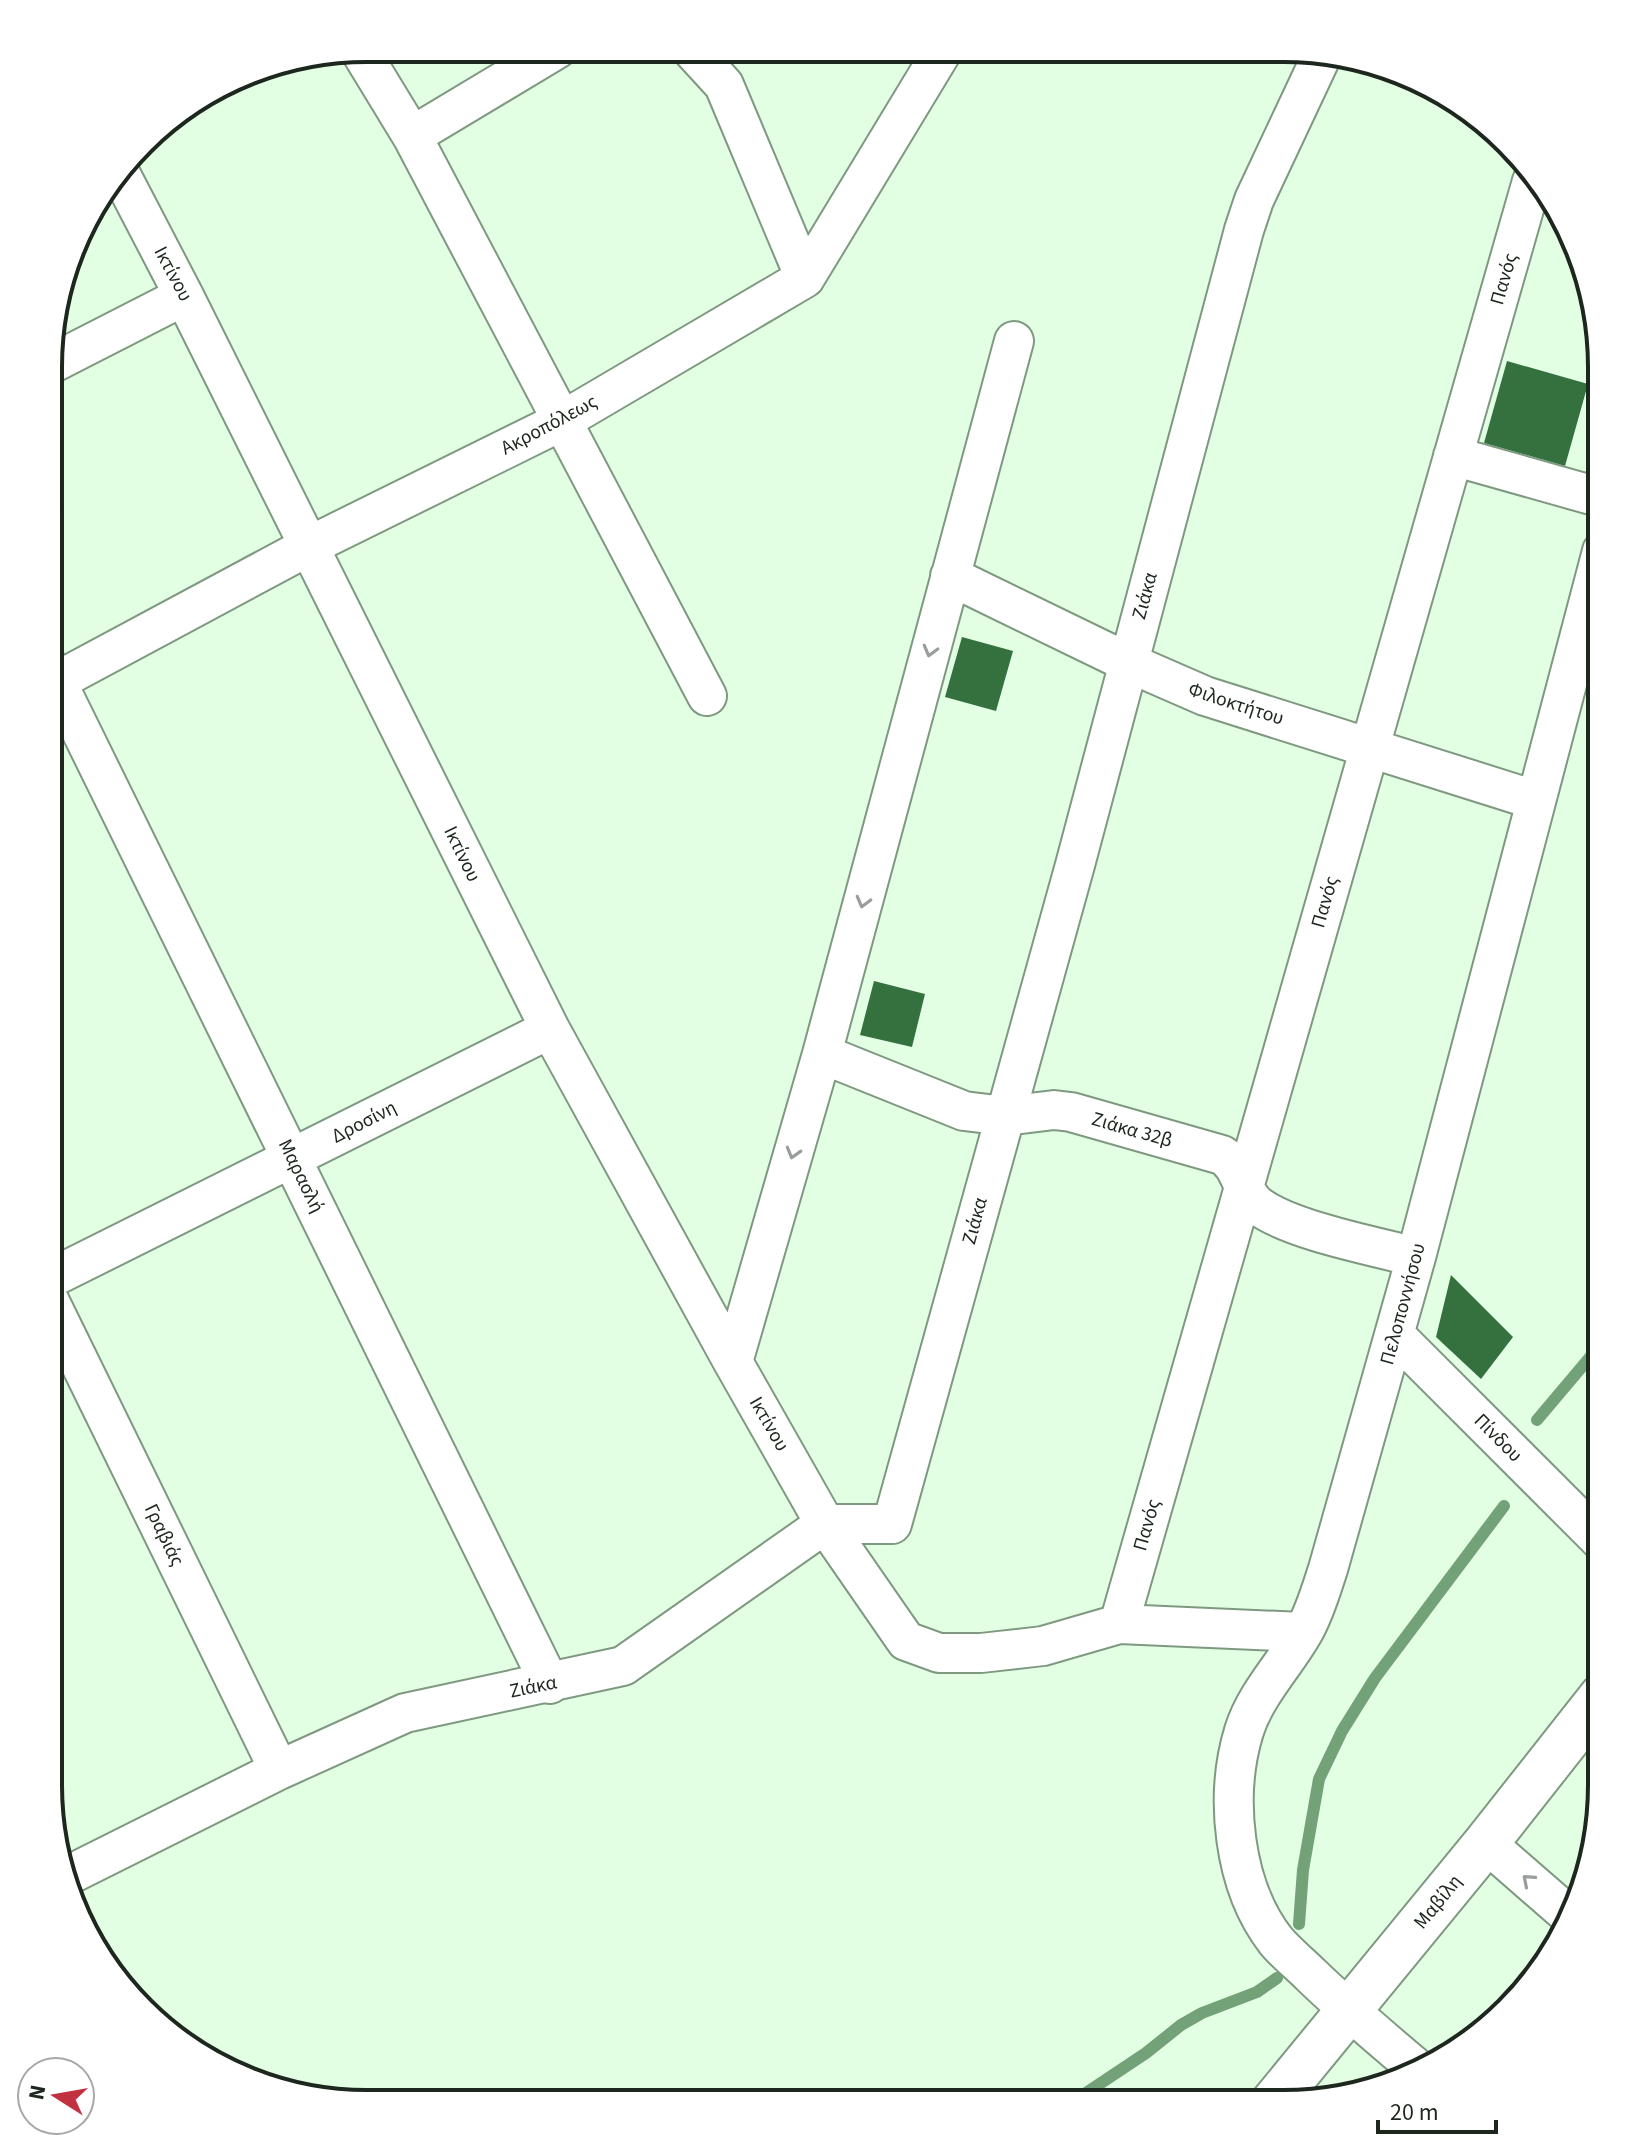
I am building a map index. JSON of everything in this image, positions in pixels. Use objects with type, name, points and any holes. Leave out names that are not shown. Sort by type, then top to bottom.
[{"type":"street","points":[[367,62],[412,136],[707,696]]},
{"type":"street","points":[[412,136],[535,62]]},
{"type":"street","points":[[703,62],[724,85],[805,278]]},
{"type":"street","name":"Ακροπόλεως","points":[[62,673],[560,422],[805,278],[936,62]]},
{"type":"street","name":"Ζιάκα","points":[[75,1872],[279,1770],[405,1713],[623,1666],[825,1524],[892,1524],[1075,865],[1244,230],[1254,200],[1318,64]]},
{"type":"street","name":"Ικτίνου","points":[[125,182],[550,1029],[825,1524],[906,1641],[939,1653],[981,1653],[1043,1646],[1119,1624],[1303,1632]]},
{"type":"street","name":"Πανός","points":[[1119,1624],[1530,188]]},
{"type":"street","points":[[62,358],[184,296]]},
{"type":"street","points":[[733,1362],[822,1054],[1014,341]]},
{"type":"street","points":[[1453,456],[1588,494]]},
{"type":"street","name":"Φιλοκτήτου","points":[[950,576],[1127,662],[1205,696],[1535,800]]},
{"type":"street","name":"Πελοποννήσου","points":[[1410,2063],[1348,2012],[1275,1941],[1245,1886],[1238,1852],[1234,1795],[1244,1731],[1259,1698],[1303,1632],[1317,1605],[1395,1335],[1588,603]]},
{"type":"street","name":"Μαρασλή","points":[[62,698],[550,1684]]},
{"type":"street","name":"Δροσίνη","points":[[62,1273],[550,1029]]},
{"type":"street","name":"Ζιάκα 32β","points":[[822,1054],[964,1111],[1005,1116],[1054,1110],[1071,1112],[1222,1155],[1231,1161],[1254,1202],[1280,1219],[1416,1257]]},
{"type":"street","name":"Γραβιάς","points":[[62,1327],[279,1770]]},
{"type":"street","name":"Πίνδου","points":[[1395,1335],[1588,1528]]},
{"type":"street","name":"Μαβίλη","points":[[1284,2090],[1588,1714]]},
{"type":"street","points":[[1486,1843],[1562,1909]]},
{"type":"building","points":[[1507,361],[1588,384],[1565,466],[1484,443]]},
{"type":"building","points":[[962,637],[1013,651],[996,711],[945,697]]},
{"type":"building","points":[[874,981],[925,994],[912,1047],[860,1035]]},
{"type":"building","points":[[1451,1275],[1513,1337],[1481,1379],[1436,1337]]},
{"type":"waterway","points":[[1537,1420],[1588,1360]]},
{"type":"waterway","points":[[1299,1924],[1303,1870],[1319,1779],[1342,1731],[1375,1678],[1504,1506]]},
{"type":"waterway","points":[[1090,2090],[1181,2025],[1202,2013],[1257,1992],[1277,1978]]}]
